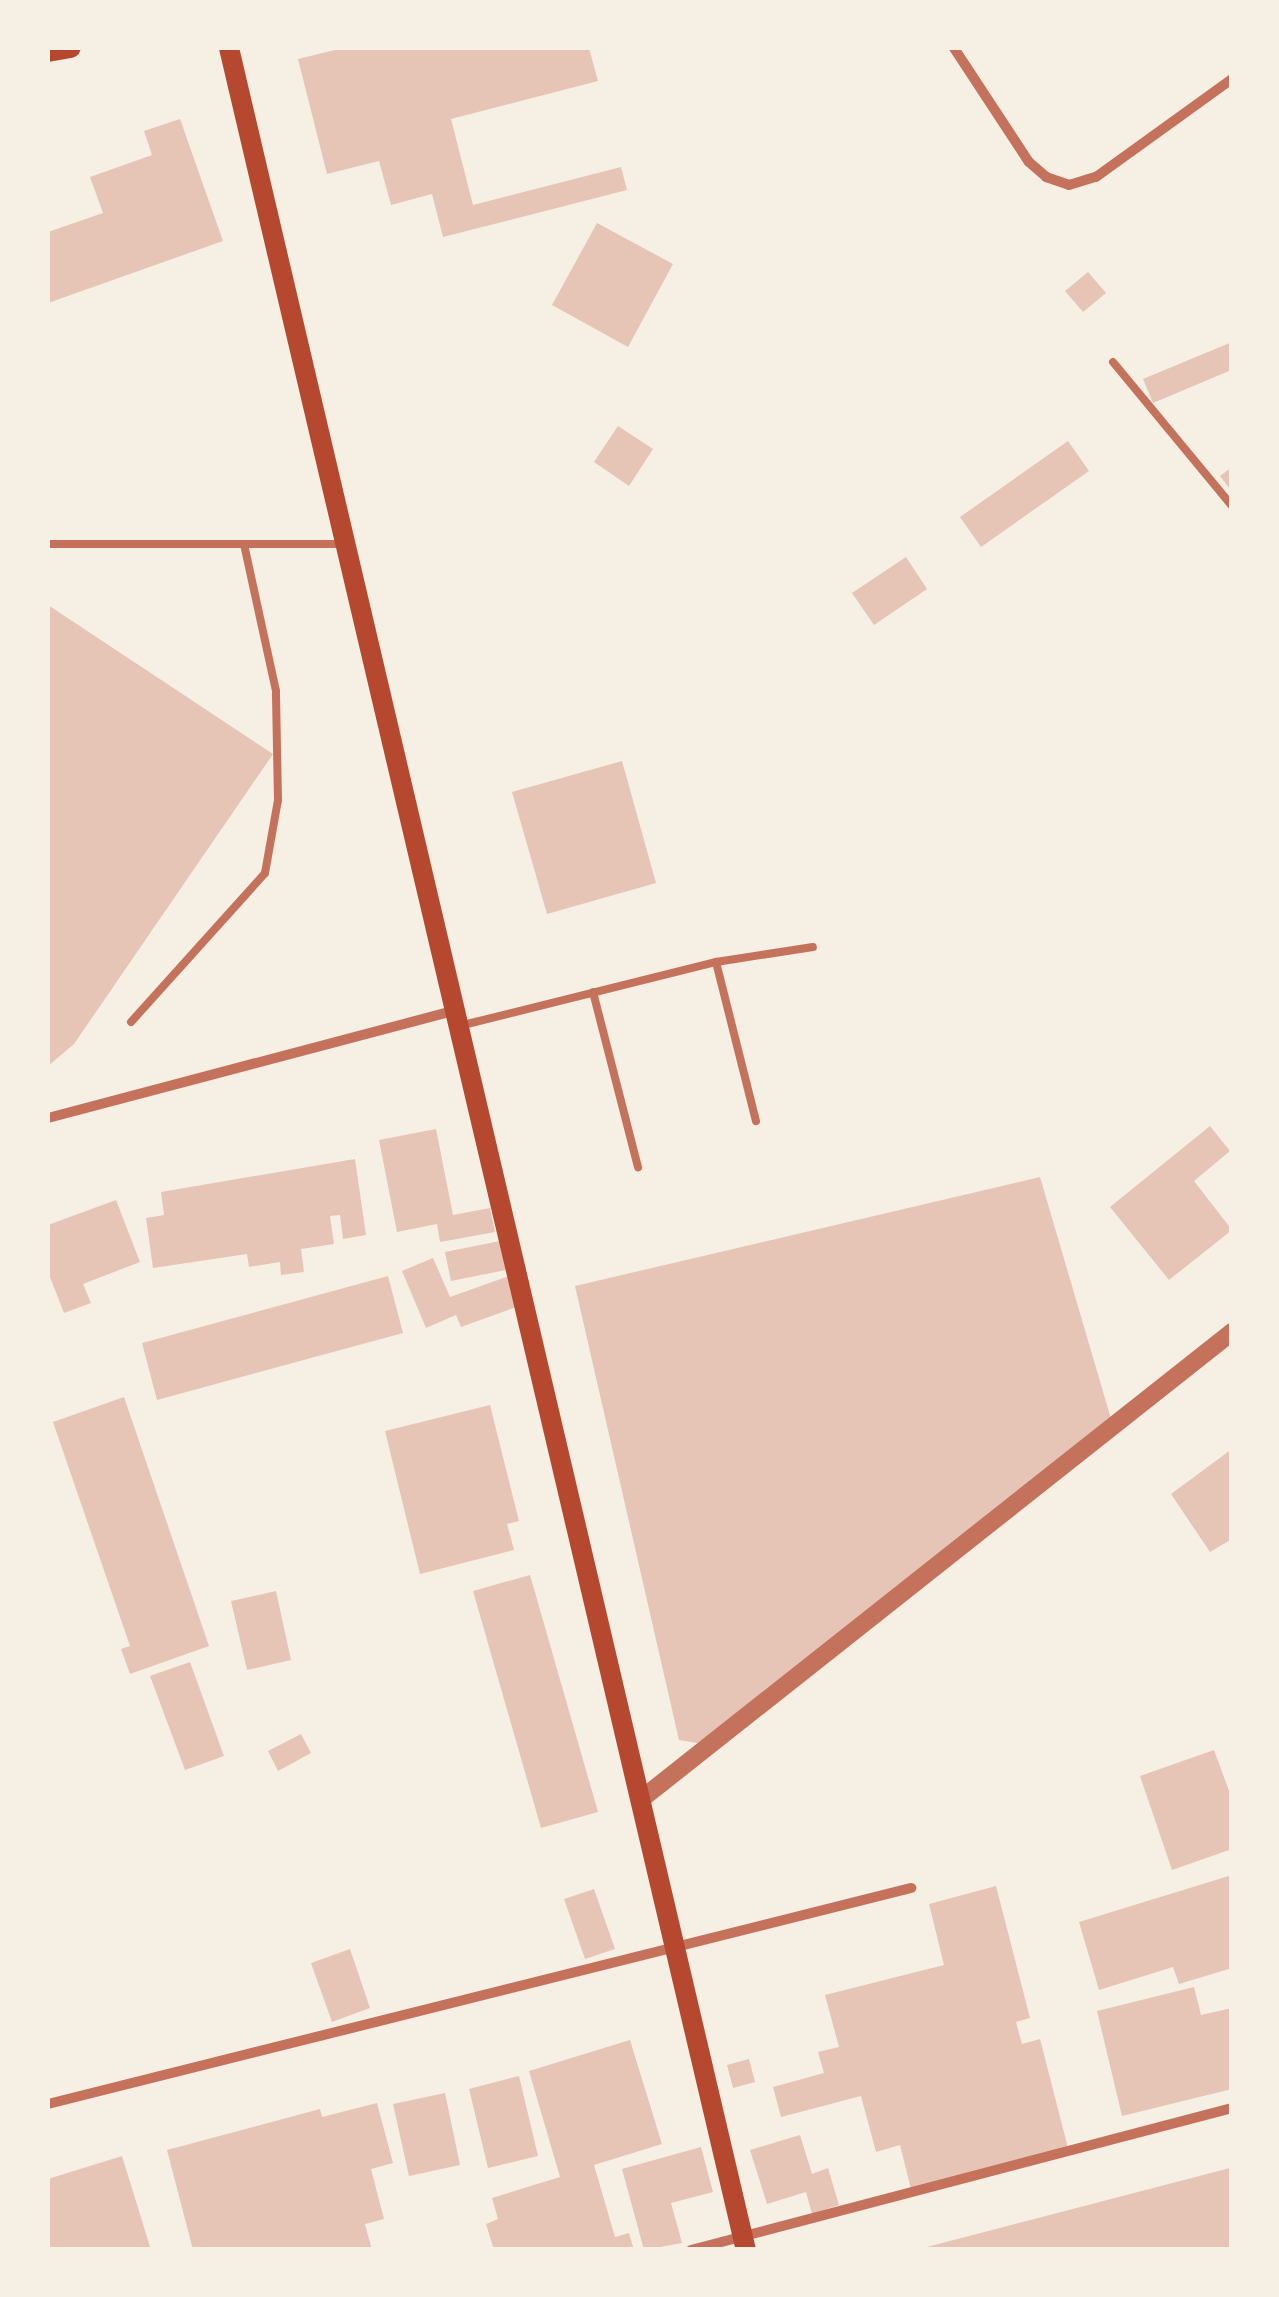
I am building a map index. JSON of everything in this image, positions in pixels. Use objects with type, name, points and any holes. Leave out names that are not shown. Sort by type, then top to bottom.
[{"type":"main road","points":[[48,52],[71,48]]},
{"type":"main road","points":[[229,48],[350,544],[644,1797],[744,2242]]},
{"type":"street","points":[[954,48],[1029,162],[1046,178],[1069,184],[1096,177],[1232,79]]},
{"type":"street","points":[[48,1118],[461,1017]]},
{"type":"street","points":[[644,1797],[1232,1332]]},
{"type":"street","points":[[48,2104],[911,1888]]},
{"type":"street","points":[[691,2250],[744,2242],[1232,2108]]},
{"type":"lane","points":[[1113,362],[1232,506]]},
{"type":"lane","points":[[48,544],[350,544]]},
{"type":"lane","points":[[131,1022],[265,873],[278,800],[276,691],[244,544]]},
{"type":"lane","points":[[461,1017],[593,992],[716,962],[813,947]]},
{"type":"lane","points":[[716,962],[756,1121]]},
{"type":"lane","points":[[593,992],[638,1167]]},
{"type":"building","points":[[343,48],[589,48],[598,81],[451,119],[473,205],[621,167],[627,190],[443,237],[432,194],[391,205],[379,161],[327,174],[298,59]]},
{"type":"building","points":[[180,119],[223,241],[48,303],[48,232],[103,213],[90,177],[152,155],[144,131]]},
{"type":"building","points":[[597,223],[673,264],[628,347],[552,305]]},
{"type":"building","points":[[1088,272],[1106,293],[1083,312],[1065,291]]},
{"type":"building","points":[[1232,342],[1232,378],[1229,371],[1153,403],[1143,379]]},
{"type":"building","points":[[618,426],[653,449],[629,486],[594,462]]},
{"type":"building","points":[[1068,441],[1089,471],[981,547],[960,517]]},
{"type":"building","points":[[1232,467],[1232,492],[1220,476]]},
{"type":"building","points":[[906,557],[927,589],[874,625],[852,593]]},
{"type":"building","points":[[48,605],[273,754],[74,1044],[48,1066]]},
{"type":"building","points":[[622,761],[656,883],[547,914],[512,792]]},
{"type":"building","points":[[1210,1126],[1230,1151],[1194,1181],[1232,1230],[1169,1280],[1110,1207]]},
{"type":"building","points":[[436,1129],[453,1215],[490,1208],[495,1232],[440,1242],[437,1224],[397,1232],[379,1140]]},
{"type":"building","points":[[355,1159],[366,1235],[343,1239],[340,1215],[330,1216],[334,1244],[301,1249],[304,1272],[281,1275],[280,1262],[249,1267],[247,1254],[153,1268],[146,1218],[164,1215],[161,1192]]},
{"type":"building","points":[[1040,1177],[1114,1429],[715,1746],[679,1740],[575,1286]]},
{"type":"building","points":[[116,1200],[140,1262],[83,1284],[91,1303],[64,1313],[48,1272],[48,1225]]},
{"type":"building","points":[[505,1240],[511,1269],[451,1281],[445,1252]]},
{"type":"building","points":[[433,1258],[450,1297],[509,1276],[519,1306],[461,1327],[456,1315],[426,1328],[402,1271]]},
{"type":"building","points":[[388,1276],[403,1333],[157,1400],[142,1343]]},
{"type":"building","points":[[124,1397],[209,1646],[130,1674],[121,1649],[130,1646],[53,1422]]},
{"type":"building","points":[[490,1405],[519,1521],[507,1524],[514,1550],[420,1574],[385,1431]]},
{"type":"building","points":[[1232,1449],[1232,1539],[1210,1552],[1171,1494]]},
{"type":"building","points":[[530,1575],[598,1812],[541,1828],[473,1591]]},
{"type":"building","points":[[276,1591],[291,1660],[247,1670],[231,1601]]},
{"type":"building","points":[[190,1662],[224,1756],[185,1770],[150,1676]]},
{"type":"building","points":[[301,1734],[311,1753],[278,1771],[268,1751]]},
{"type":"building","points":[[1214,1750],[1232,1799],[1232,1849],[1172,1870],[1140,1776]]},
{"type":"building","points":[[1232,1875],[1232,1968],[1179,1984],[1173,1967],[1099,1990],[1079,1922]]},
{"type":"building","points":[[996,1886],[1030,2018],[1016,2022],[1022,2044],[1040,2039],[1068,2148],[911,2189],[900,2145],[876,2152],[861,2096],[781,2117],[773,2087],[824,2073],[818,2052],[839,2047],[825,1995],[944,1965],[929,1904]]},
{"type":"building","points":[[594,1889],[615,1949],[585,1959],[564,1899]]},
{"type":"building","points":[[350,1949],[370,2008],[332,2022],[311,1963]]},
{"type":"building","points":[[1194,1987],[1201,2015],[1232,2008],[1232,2089],[1122,2116],[1097,2011]]},
{"type":"building","points":[[630,2040],[662,2144],[594,2165],[615,2237],[629,2233],[634,2250],[494,2250],[486,2224],[498,2219],[492,2198],[560,2177],[529,2071]]},
{"type":"building","points":[[749,2059],[755,2082],[733,2088],[727,2065]]},
{"type":"building","points":[[519,2076],[538,2156],[488,2168],[469,2089]]},
{"type":"building","points":[[445,2093],[460,2165],[409,2176],[393,2104]]},
{"type":"building","points":[[377,2103],[393,2163],[371,2169],[384,2219],[365,2224],[372,2250],[193,2250],[167,2150],[320,2109],[322,2117]]},
{"type":"building","points":[[800,2135],[812,2174],[828,2168],[839,2205],[812,2214],[806,2192],[767,2204],[750,2150]]},
{"type":"building","points":[[701,2147],[713,2192],[671,2203],[682,2243],[644,2250],[622,2169]]},
{"type":"building","points":[[122,2156],[151,2250],[48,2250],[48,2179]]},
{"type":"building","points":[[1230,2168],[1232,2250],[923,2250],[923,2248]]}]
